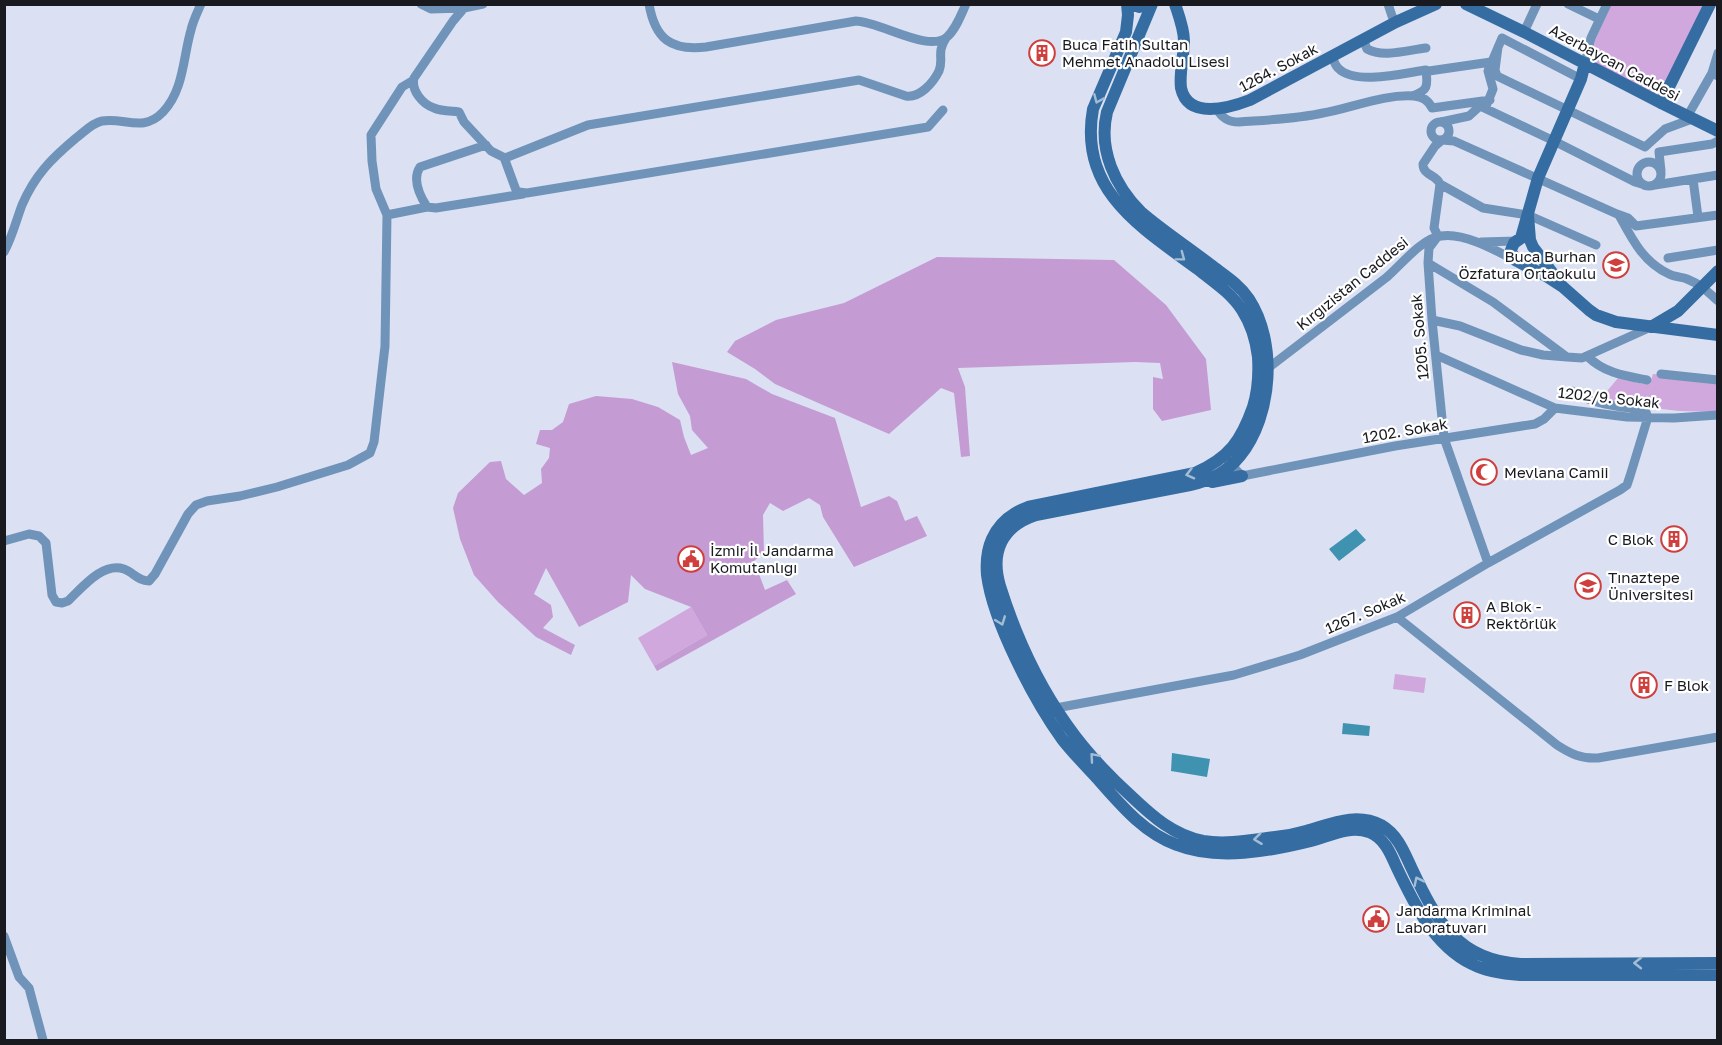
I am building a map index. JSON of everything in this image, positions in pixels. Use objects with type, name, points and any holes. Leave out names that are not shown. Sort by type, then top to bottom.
[{"type":"main road","points":[[1151,4],[1139,7],[1129,4],[1126,32],[1094,110],[1090,138],[1097,169],[1112,197],[1126,213],[1214,281],[1237,303],[1255,339],[1263,370]]},
{"type":"main road","points":[[1151,4],[1107,112],[1104,143],[1108,162],[1119,185],[1141,212],[1233,281],[1249,298],[1262,327],[1267,349],[1248,421],[1231,458],[1212,478],[1190,485]]},
{"type":"main road","name":"1264. Sokak","points":[[1175,4],[1184,39],[1181,83],[1183,94],[1193,105],[1202,108],[1216,108],[1250,100],[1363,39],[1436,4]]},
{"type":"main road","name":"Azerbaycan Caddesi","points":[[1466,4],[1718,131]]},
{"type":"main road","points":[[1661,103],[1710,4]]},
{"type":"main road","points":[[1585,63],[1581,79],[1538,177],[1521,238],[1512,246],[1511,254],[1518,262],[1546,276],[1563,288],[1596,315],[1616,322],[1718,335]]},
{"type":"main road","points":[[1518,262],[1525,263],[1534,255],[1528,215]]},
{"type":"main road","points":[[1517,241],[1525,240],[1533,247],[1563,288]]},
{"type":"main road","points":[[1651,327],[1678,310],[1718,271]]},
{"type":"main road","points":[[1231,458],[1196,473],[1028,507],[1007,518],[996,531],[989,547],[987,573],[1000,620],[1022,671],[1067,745],[1115,798],[1146,829],[1167,841],[1208,853],[1249,852],[1302,843],[1343,831],[1369,832],[1389,848],[1417,905],[1442,942],[1462,959],[1483,969],[1521,975],[1671,969],[1718,963]]},
{"type":"main road","points":[[1242,476],[1036,515],[1017,524],[1003,538],[996,566],[1000,587],[1021,641],[1068,728],[1116,782],[1151,816],[1167,827],[1185,836],[1203,841],[1235,842],[1304,831],[1346,819],[1365,820],[1382,826],[1397,839],[1403,848],[1426,898],[1438,916],[1460,943],[1478,954],[1510,963],[1671,969],[1718,975]]},
{"type":"street","points":[[4,252],[35,178],[68,145],[93,124],[104,121],[149,122],[165,110],[179,84],[191,29],[201,4]]},
{"type":"street","points":[[421,4],[431,9],[483,4]]},
{"type":"street","points":[[649,4],[652,19],[660,35],[672,44],[684,47],[706,47],[856,21],[867,22],[926,42],[937,42],[946,38]]},
{"type":"street","points":[[412,81],[419,97],[431,108],[459,112],[464,122],[491,151],[505,158],[588,125],[859,80],[906,96],[914,96],[921,93],[938,72],[940,49],[966,4]]},
{"type":"street","points":[[1388,4],[1396,22]]},
{"type":"street","points":[[1524,32],[1537,4]]},
{"type":"street","points":[[1568,4],[1599,20]]},
{"type":"street","points":[[1585,63],[1591,38],[1607,4]]},
{"type":"street","points":[[4,541],[29,534],[39,536],[46,543],[52,595],[56,602],[62,603],[68,601],[95,576],[110,568],[124,569],[142,581],[149,581],[188,514],[196,505],[277,487],[348,465],[370,453],[374,442],[385,346],[387,215],[376,189],[371,135],[402,87],[412,81],[453,21],[468,6]]},
{"type":"street","points":[[1487,104],[1493,88],[1488,71],[1502,38],[1581,79]]},
{"type":"street","points":[[1363,39],[1367,49],[1377,53],[1426,48]]},
{"type":"street","points":[[1498,46],[1495,70],[1497,76],[1645,147]]},
{"type":"street","points":[[1718,53],[1715,75],[1690,118],[1665,129],[1645,147],[1642,165],[1637,176],[1639,180],[1649,185],[1656,184],[1661,178],[1659,152],[1712,144],[1718,141]]},
{"type":"street","points":[[1332,56],[1338,67],[1356,76],[1375,77],[1491,62]]},
{"type":"street","points":[[1216,108],[1220,115],[1229,122],[1317,114],[1420,94],[1428,84],[1428,71]]},
{"type":"street","points":[[1412,96],[1428,101],[1432,108],[1487,104],[1635,182],[1649,185],[1718,175]]},
{"type":"street","points":[[1487,104],[1480,106],[1469,116],[1441,122],[1433,126],[1431,132],[1436,139],[1454,141],[1538,177],[1628,218],[1636,226],[1718,215]]},
{"type":"street","points":[[387,215],[427,207],[436,208],[528,194],[928,127],[943,110]]},
{"type":"street","points":[[1442,140],[1435,146],[1423,167],[1428,175],[1437,179],[1440,184],[1482,208],[1528,215],[1596,245]]},
{"type":"street","points":[[427,207],[416,180],[417,170],[486,145]]},
{"type":"street","points":[[505,158],[516,190],[528,194]]},
{"type":"street","points":[[1642,165],[1650,162],[1659,167],[1661,171]]},
{"type":"street","points":[[1693,179],[1698,217]]},
{"type":"street","points":[[1440,184],[1434,228],[1438,236],[1448,235],[1469,240],[1496,250],[1518,262]]},
{"type":"street","points":[[1619,215],[1645,258],[1672,276],[1686,278],[1702,287],[1718,301]]},
{"type":"street","name":"Kırgızistan Caddesi","points":[[1263,370],[1389,274],[1427,241],[1438,236]]},
{"type":"street","name":"1205. Sokak","points":[[1438,236],[1430,248],[1428,263],[1444,438],[1488,562]]},
{"type":"street","points":[[1469,240],[1517,241]]},
{"type":"street","points":[[1668,258],[1718,250]]},
{"type":"street","points":[[1428,263],[1494,302],[1568,357]]},
{"type":"street","points":[[1432,320],[1460,326],[1521,351],[1582,358],[1651,327]]},
{"type":"street","name":"1202/9. Sokak","points":[[1436,355],[1555,408],[1627,417],[1718,416]]},
{"type":"street","points":[[1587,356],[1598,366],[1614,373],[1647,380]]},
{"type":"street","points":[[1661,374],[1718,380]]},
{"type":"street","points":[[1572,391],[1597,403],[1645,410],[1648,417]]},
{"type":"street","name":"1202. Sokak","points":[[1242,476],[1444,438],[1535,424],[1555,408]]},
{"type":"street","name":"1267. Sokak","points":[[1056,708],[1234,675],[1300,655],[1397,616],[1488,562],[1627,485],[1648,417]]},
{"type":"street","points":[[1231,458],[1255,474]]},
{"type":"street","points":[[1231,458],[1242,476]]},
{"type":"street","points":[[1397,616],[1574,756],[1588,759],[1598,758],[1718,737]]},
{"type":"street","points":[[4,936],[19,977],[29,988],[43,1041]]},
{"type":"shaded area","points":[[1611,5],[1710,5],[1661,98],[1591,63],[1595,40]]},
{"type":"shaded area","points":[[937,257],[1114,260],[1166,305],[1206,359],[1211,410],[1162,421],[1153,409],[1153,377],[1163,379],[1160,363],[958,368],[965,387],[970,456],[961,457],[954,393],[941,388],[889,434],[775,384],[727,352],[735,341],[776,320],[844,303]]},
{"type":"shaded area","points":[[672,362],[746,379],[772,394],[835,418],[861,507],[889,496],[897,501],[905,521],[917,516],[927,536],[854,567],[823,517],[820,505],[809,498],[783,511],[770,503],[763,515],[764,553],[754,561],[765,590],[787,580],[796,594],[657,671],[654,666],[707,635],[691,607],[645,589],[631,575],[628,602],[579,627],[546,568],[534,594],[551,605],[553,617],[543,628],[575,645],[571,655],[536,637],[498,602],[474,575],[460,539],[453,508],[458,493],[490,462],[501,461],[506,479],[524,495],[542,483],[541,469],[549,458],[550,448],[536,444],[540,430],[552,430],[563,422],[569,404],[596,396],[632,399],[658,407],[680,420],[691,455],[708,448],[692,430],[690,416],[678,394]]},
{"type":"shaded area","points":[[1653,374],[1717,381],[1717,412],[1679,411],[1619,404],[1603,396],[1618,378],[1650,384]]},
{"type":"shaded area","points":[[691,607],[707,635],[654,666],[638,638]]},
{"type":"shaded area","points":[[1395,674],[1426,678],[1424,693],[1393,689]]},
{"type":"water","points":[[1356,529],[1366,540],[1339,561],[1329,549]]},
{"type":"water","points":[[1343,723],[1370,726],[1369,736],[1342,734]]},
{"type":"water","points":[[1172,753],[1210,759],[1207,777],[1171,771]]},
{"type":"place","name":"Buca Fatih Sultan Mehmet Anadolu Lisesi","points":[[1042,53]]},
{"type":"place","name":"Buca Burhan Özfatura Ortaokulu","points":[[1616,265]]},
{"type":"place","name":"Mevlana Camii","points":[[1484,472]]},
{"type":"place","name":"C Blok","points":[[1674,539]]},
{"type":"place","name":"İzmir İl Jandarma Komutanlığı","points":[[691,559]]},
{"type":"place","name":"Tınaztepe Üniversitesi","points":[[1588,586]]},
{"type":"place","name":"A Blok - Rektörlük","points":[[1467,615]]},
{"type":"place","name":"F Blok","points":[[1644,685]]},
{"type":"place","name":"Jandarma Kriminal Laboratuvarı","points":[[1376,919]]}]
